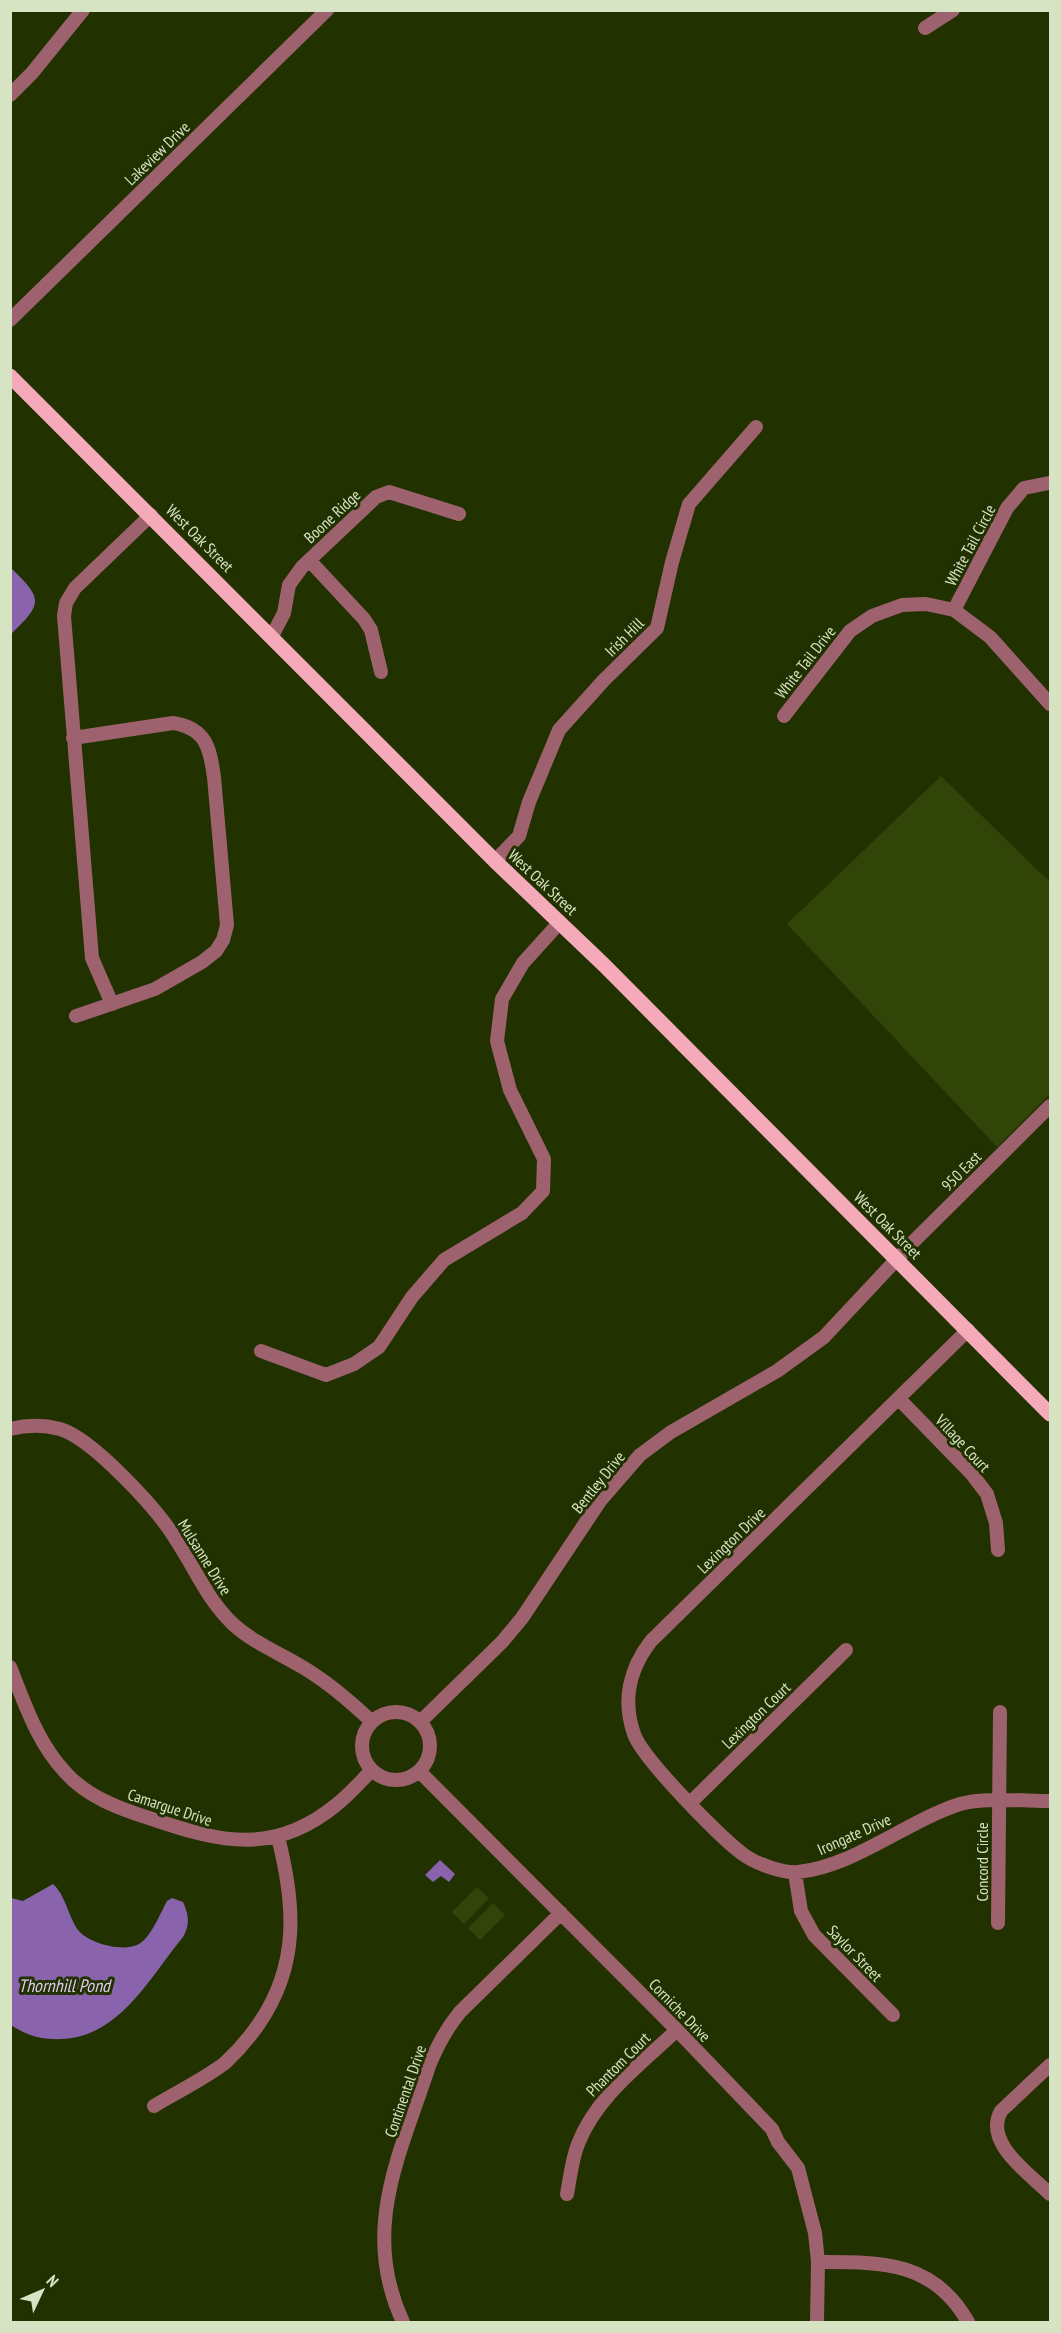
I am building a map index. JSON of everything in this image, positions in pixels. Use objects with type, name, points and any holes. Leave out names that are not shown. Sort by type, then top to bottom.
[{"type":"main road","name":"West Oak Street","points":[[10,376],[495,861],[560,922],[1050,1414]]},
{"type":"street","points":[[10,95],[32,73],[83,10]]},
{"type":"street","name":"Lakeview Drive","points":[[10,320],[327,10]]},
{"type":"street","points":[[925,28],[953,10]]},
{"type":"street","name":"Irish Hill","points":[[495,861],[519,836],[529,802],[560,730],[604,680],[657,628],[672,562],[689,504],[756,428]]},
{"type":"street","name":"White Tail Circle","points":[[954,610],[1007,508],[1024,488],[1049,483]]},
{"type":"street","name":"Boone Ridge","points":[[272,636],[284,613],[289,585],[309,560],[376,497],[389,492],[459,514]]},
{"type":"street","points":[[112,1004],[92,958],[64,616],[66,603],[75,588],[151,515]]},
{"type":"street","points":[[309,560],[364,619],[371,630],[381,672]]},
{"type":"street","name":"White Tail Drive","points":[[784,716],[850,632],[872,616],[902,605],[926,604],[954,610]]},
{"type":"street","points":[[954,610],[990,637],[1050,704]]},
{"type":"street","points":[[73,738],[173,723],[185,725],[207,742],[211,755],[227,925],[223,940],[216,951],[174,978],[155,989],[76,1016]]},
{"type":"street","points":[[261,1352],[326,1375],[354,1364],[379,1347],[412,1297],[444,1260],[522,1213],[543,1191],[544,1159],[510,1090],[497,1041],[502,999],[523,963],[560,922]]},
{"type":"street","name":"950 East","points":[[897,1260],[1050,1106]]},
{"type":"street","name":"Bentley Drive","points":[[420,1722],[502,1642],[522,1618],[600,1501],[640,1455],[671,1432],[777,1371],[824,1337],[897,1260]]},
{"type":"street","name":"Lexington Drive","points":[[690,1803],[651,1763],[634,1736],[629,1716],[628,1695],[632,1674],[639,1656],[651,1641],[968,1330]]},
{"type":"street","name":"Village Court","points":[[898,1399],[970,1473],[987,1494],[996,1523],[998,1550]]},
{"type":"street","name":"Mulsanne Drive","points":[[10,1429],[22,1426],[61,1429],[88,1445],[158,1515],[176,1539],[208,1596],[225,1616],[249,1636],[332,1686],[372,1722]]},
{"type":"street","name":"Lexington Court","points":[[690,1803],[846,1650]]},
{"type":"street","name":"Camargue Drive","points":[[10,1667],[42,1741],[66,1773],[82,1787],[121,1809],[199,1835],[232,1840],[278,1836],[324,1815],[372,1770]]},
{"type":"street","points":[[397,1712],[420,1722],[430,1744],[426,1763],[420,1771],[406,1779],[396,1781],[388,1780],[372,1770],[364,1760],[362,1742],[363,1735],[372,1722],[381,1715],[397,1712]]},
{"type":"street","name":"Concord Circle","points":[[998,1923],[1000,1712]]},
{"type":"street","name":"Corniche Drive","points":[[420,1771],[772,2129],[778,2142],[798,2168],[815,2233],[818,2262],[817,2322]]},
{"type":"street","name":"Irongate Drive","points":[[690,1803],[746,1857],[764,1865],[795,1873],[815,1869],[847,1857],[942,1811],[978,1800],[1050,1801]]},
{"type":"street","points":[[154,2106],[225,2062],[249,2038],[278,1993],[286,1966],[291,1916],[287,1872],[278,1836]]},
{"type":"street","name":"Saylor Street","points":[[795,1873],[801,1911],[814,1935],[893,2015]]},
{"type":"street","name":"Continental Drive","points":[[404,2322],[389,2283],[385,2261],[384,2211],[432,2057],[447,2028],[460,2012],[561,1913]]},
{"type":"street","name":"Phantom Court","points":[[567,2194],[576,2147],[600,2104],[677,2030]]},
{"type":"street","points":[[1050,2064],[1001,2111],[997,2118],[997,2132],[1001,2146],[1050,2194]]},
{"type":"street","points":[[818,2262],[875,2262],[916,2272],[931,2280],[943,2291],[968,2322]]},
{"type":"green space","points":[[941,776],[1050,882],[1050,1094],[997,1147],[787,924]]},
{"type":"green space","points":[[477,1887],[489,1898],[464,1924],[452,1912]]},
{"type":"green space","points":[[493,1903],[505,1915],[480,1940],[468,1928]]},
{"type":"water","points":[[11,568],[29,587],[35,601],[29,615],[11,634]]},
{"type":"water","points":[[440,1860],[455,1874],[449,1882],[441,1876],[433,1882],[425,1875]]},
{"type":"water","name":"Thornhill Pond","points":[[53,1884],[61,1894],[78,1930],[97,1943],[115,1947],[132,1947],[139,1944],[151,1931],[167,1901],[172,1898],[183,1902],[188,1920],[183,1937],[132,2002],[101,2027],[83,2035],[63,2039],[36,2036],[11,2025],[11,1898],[23,1901]]}]
